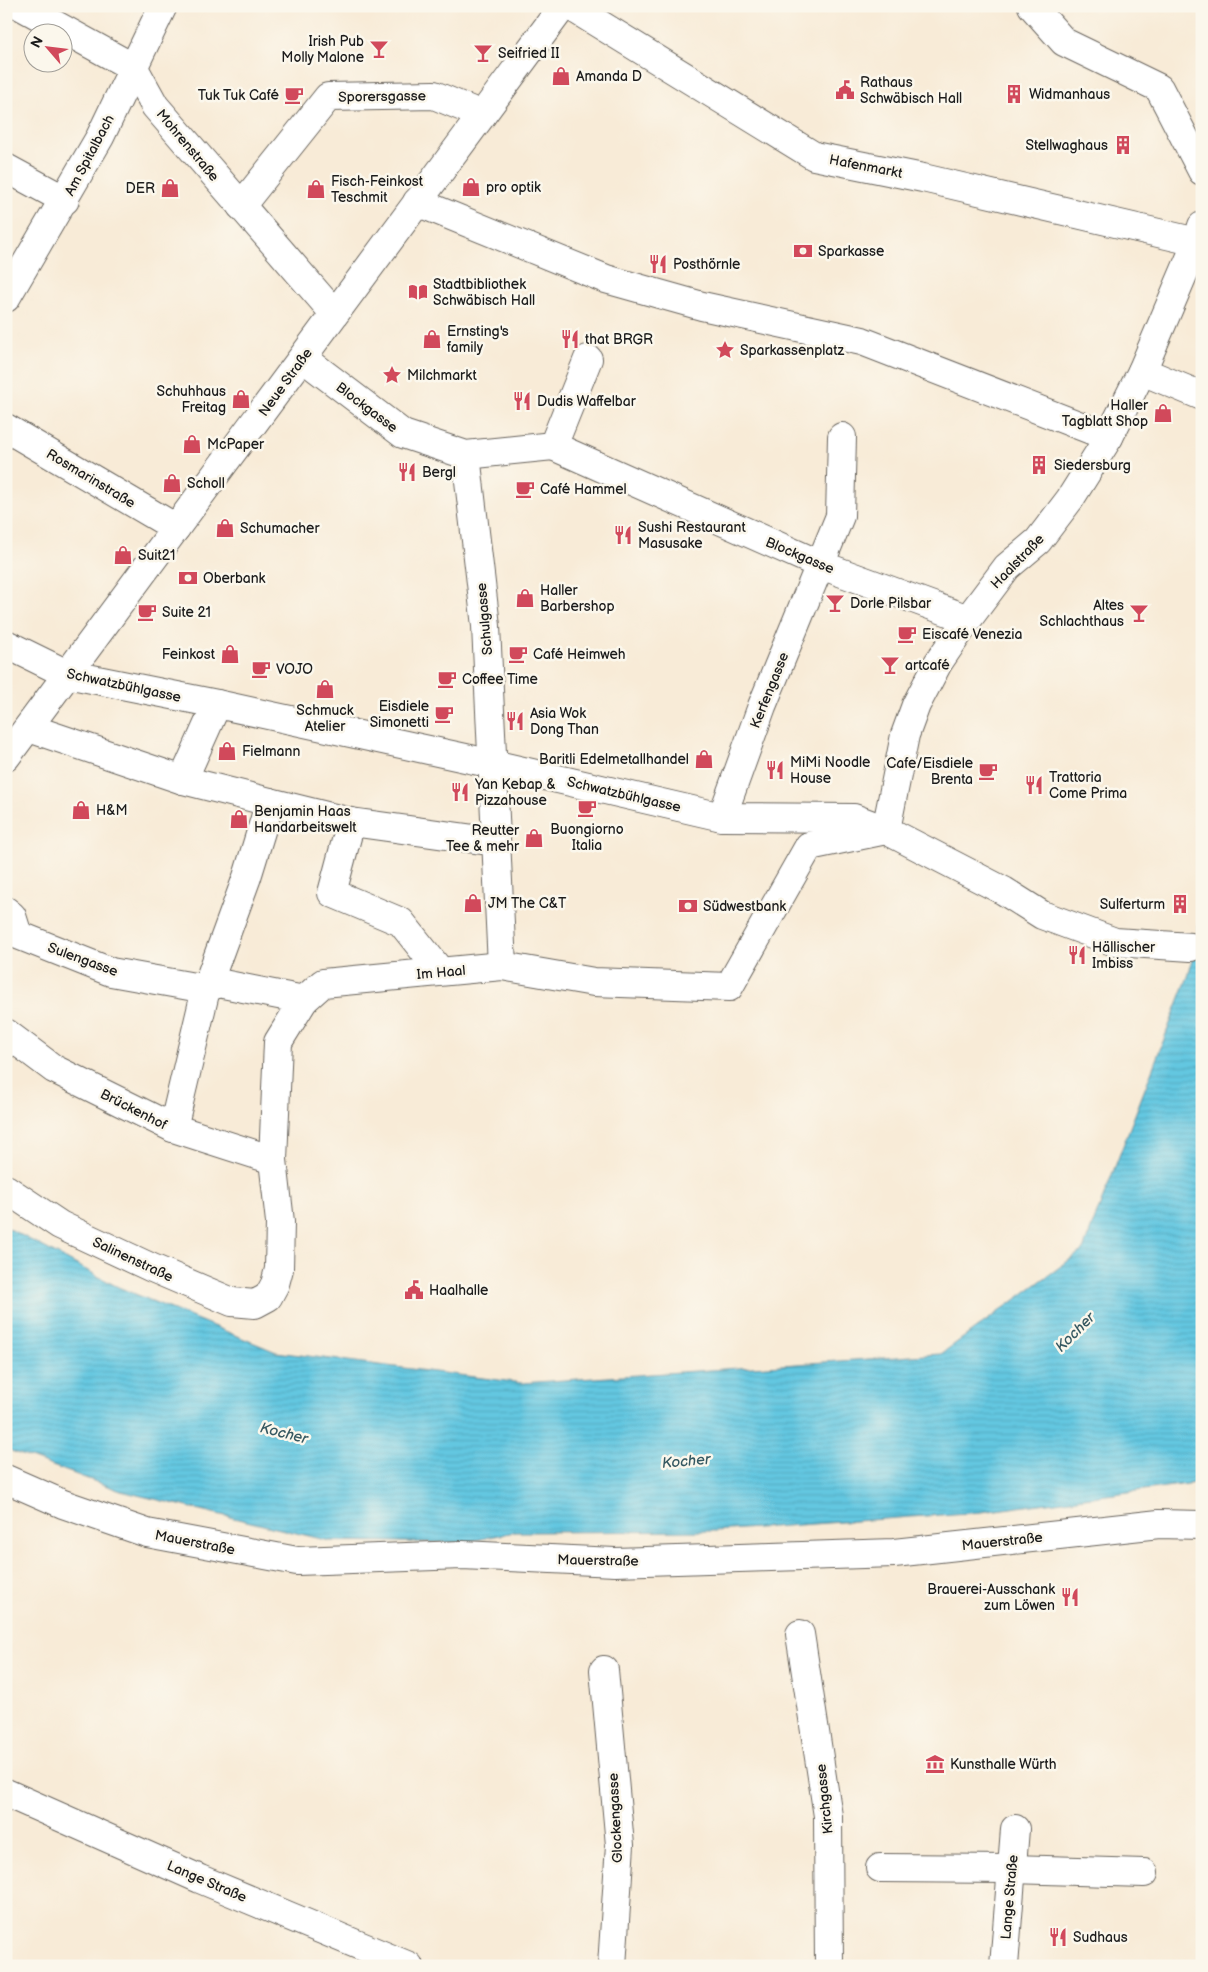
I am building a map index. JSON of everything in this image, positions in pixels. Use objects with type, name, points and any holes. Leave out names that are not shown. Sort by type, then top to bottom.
[{"type":"street","points":[[21,6],[134,68]]},
{"type":"street","name":"Am Spitalbach","points":[[6,298],[65,200],[100,137],[163,6]]},
{"type":"street","name":"Neue Straße","points":[[6,757],[563,6]]},
{"type":"street","name":"Hafenmarkt","points":[[570,6],[814,156],[1200,234]]},
{"type":"street","points":[[1032,6],[1064,42],[1159,88],[1202,171]]},
{"type":"street","name":"Mohrenstraße","points":[[134,68],[155,106],[334,313]]},
{"type":"street","name":"Sporersgasse","points":[[241,206],[328,97],[434,95],[482,114]]},
{"type":"street","points":[[6,168],[65,200]]},
{"type":"street","points":[[417,202],[606,279],[702,306],[862,341],[1109,437]]},
{"type":"street","name":"Haalstraße","points":[[886,830],[906,735],[916,705],[938,663],[1007,567],[1038,541],[1070,499],[1109,437],[1142,371],[1200,234]]},
{"type":"street","name":"Blockgasse","points":[[303,358],[403,434],[466,455]]},
{"type":"street","points":[[466,455],[553,446],[588,358]]},
{"type":"street","points":[[1142,371],[1202,396]]},
{"type":"street","name":"Rosmarinstraße","points":[[6,428],[176,528]]},
{"type":"street","name":"Kerfengasse","points":[[722,817],[762,706],[840,516],[842,436]]},
{"type":"street","name":"Blockgasse","points":[[553,446],[821,565],[968,619]]},
{"type":"street","name":"Schulgasse","points":[[466,455],[486,626],[502,966]]},
{"type":"street","name":"Schwatzbühlgasse","points":[[6,644],[67,674],[217,704],[493,764],[722,817],[854,818],[886,830],[1004,891],[1042,915],[1116,942],[1191,948]]},
{"type":"street","points":[[183,780],[217,704]]},
{"type":"street","points":[[29,728],[183,780],[351,822],[496,842]]},
{"type":"street","points":[[173,1128],[206,989],[248,877],[270,802]]},
{"type":"street","points":[[351,822],[332,893],[401,922],[440,971]]},
{"type":"street","name":"Im Haal","points":[[268,1298],[280,1270],[280,1222],[273,1160],[278,1042],[304,1000],[323,983],[502,966],[594,982],[729,987],[809,846],[886,830]]},
{"type":"street","name":"Sulengasse","points":[[6,911],[12,916],[12,945],[111,972],[206,989],[218,983],[304,1000]]},
{"type":"street","name":"Brückenhof","points":[[6,1033],[54,1069],[173,1128],[273,1160]]},
{"type":"street","name":"Salinenstraße","points":[[6,1189],[60,1225],[150,1267],[232,1302],[255,1304],[268,1298]]},
{"type":"street","name":"Mauerstraße","points":[[6,1479],[63,1504],[148,1533],[297,1562],[462,1555],[615,1562],[894,1553],[1159,1524],[1196,1525]]},
{"type":"street","name":"Kirchgasse","points":[[800,1634],[828,1816],[829,1966]]},
{"type":"street","name":"Glockengasse","points":[[604,1670],[620,1845],[612,1966]]},
{"type":"street","name":"Lange Straße","points":[[6,1793],[200,1879],[409,1966]]},
{"type":"street","name":"Lange Straße","points":[[1004,1966],[1015,1829]]},
{"type":"street","points":[[880,1868],[1144,1872]]},
{"type":"water","name":"Kocher","points":[[1202,911],[1202,1482],[981,1512],[715,1531],[514,1532],[462,1543],[330,1541],[121,1491],[6,1449],[6,1227],[118,1287],[276,1352],[522,1383],[941,1354],[1083,1250],[1189,974]]},
{"type":"place","name":"Irish Pub Molly Malone","points":[[379,49]]},
{"type":"place","name":"Seifried II","points":[[483,53]]},
{"type":"place","name":"Amanda D","points":[[561,76]]},
{"type":"place","name":"Rathaus Schwäbisch Hall","points":[[845,90]]},
{"type":"place","name":"Widmanhaus","points":[[1014,94]]},
{"type":"place","name":"Tuk Tuk Café","points":[[294,95]]},
{"type":"place","name":"Stellwaghaus","points":[[1123,145]]},
{"type":"place","name":"pro optik","points":[[471,187]]},
{"type":"place","name":"DER","points":[[170,188]]},
{"type":"place","name":"Fisch-Feinkost Teschmit","points":[[316,189]]},
{"type":"place","name":"Sparkasse","points":[[803,251]]},
{"type":"place","name":"Posthörnle","points":[[658,264]]},
{"type":"place","name":"Stadtbibliothek Schwäbisch Hall","points":[[418,292]]},
{"type":"place","name":"Ernsting's family","points":[[432,339]]},
{"type":"place","name":"that BRGR","points":[[570,339]]},
{"type":"place","name":"Sparkassenplatz","points":[[725,350]]},
{"type":"place","name":"Milchmarkt","points":[[392,375]]},
{"type":"place","name":"Schuhhaus Freitag","points":[[241,399]]},
{"type":"place","name":"Dudis Waffelbar","points":[[522,401]]},
{"type":"place","name":"Haller Tagblatt Shop","points":[[1163,413]]},
{"type":"place","name":"McPaper","points":[[192,444]]},
{"type":"place","name":"Siedersburg","points":[[1039,465]]},
{"type":"place","name":"Bergl","points":[[407,472]]},
{"type":"place","name":"Scholl","points":[[172,483]]},
{"type":"place","name":"Café Hammel","points":[[525,489]]},
{"type":"place","name":"Schumacher","points":[[225,528]]},
{"type":"place","name":"Sushi Restaurant Masusake","points":[[623,535]]},
{"type":"place","name":"Suit21","points":[[123,555]]},
{"type":"place","name":"Oberbank","points":[[188,578]]},
{"type":"place","name":"Haller Barbershop","points":[[525,598]]},
{"type":"place","name":"Dorle Pilsbar","points":[[835,603]]},
{"type":"place","name":"Suite 21","points":[[147,612]]},
{"type":"place","name":"Altes Schlachthaus","points":[[1139,613]]},
{"type":"place","name":"Eiscafé Venezia","points":[[907,634]]},
{"type":"place","name":"Feinkost","points":[[230,654]]},
{"type":"place","name":"Café Heimweh","points":[[518,654]]},
{"type":"place","name":"artcafé","points":[[890,665]]},
{"type":"place","name":"VOJO","points":[[261,669]]},
{"type":"place","name":"Coffee Time","points":[[447,679]]},
{"type":"place","name":"Schmuck Atelier","points":[[325,689]]},
{"type":"place","name":"Eisdiele Simonetti","points":[[444,714]]},
{"type":"place","name":"Asia Wok Dong Than","points":[[515,721]]},
{"type":"place","name":"Fielmann","points":[[227,751]]},
{"type":"place","name":"Baritli Edelmetallhandel","points":[[704,759]]},
{"type":"place","name":"MiMi Noodle House","points":[[775,770]]},
{"type":"place","name":"Cafe/Eisdiele Brenta","points":[[988,771]]},
{"type":"place","name":"Trattoria Come Prima","points":[[1034,785]]},
{"type":"place","name":"Yan Kebap & Pizzahouse","points":[[460,792]]},
{"type":"place","name":"Buongiorno Italia","points":[[587,808]]},
{"type":"place","name":"H&M","points":[[81,810]]},
{"type":"place","name":"Benjamin Haas Handarbeitswelt","points":[[239,819]]},
{"type":"place","name":"Reutter Tee & mehr","points":[[534,838]]},
{"type":"place","name":"JM The C&T","points":[[473,903]]},
{"type":"place","name":"Sulferturm","points":[[1180,904]]},
{"type":"place","name":"Südwestbank","points":[[688,906]]},
{"type":"place","name":"Hällischer Imbiss","points":[[1077,955]]},
{"type":"place","name":"Haalhalle","points":[[414,1290]]},
{"type":"place","name":"Brauerei-Ausschank zum Löwen","points":[[1070,1597]]},
{"type":"place","name":"Kunsthalle Würth","points":[[935,1764]]},
{"type":"place","name":"Sudhaus","points":[[1058,1937]]}]
